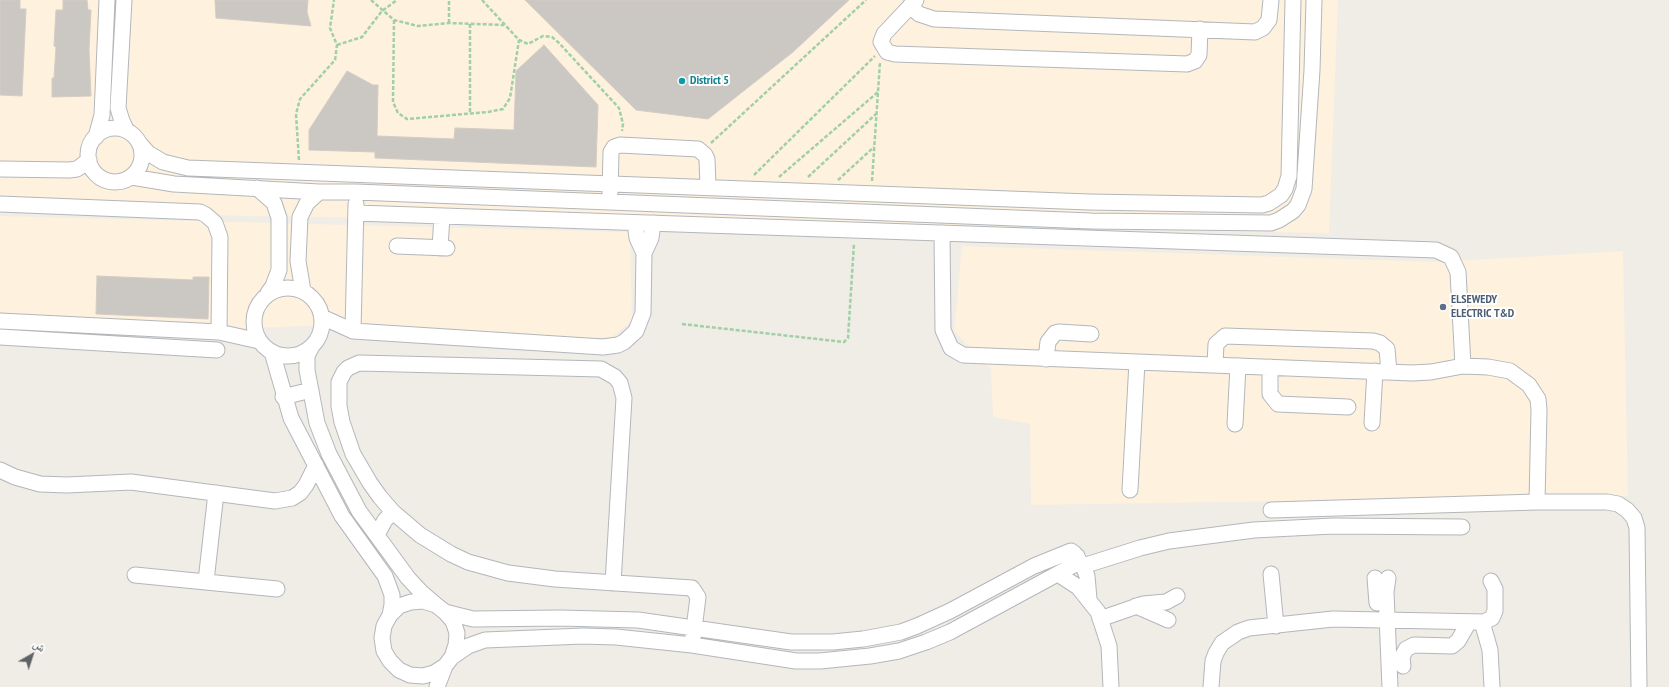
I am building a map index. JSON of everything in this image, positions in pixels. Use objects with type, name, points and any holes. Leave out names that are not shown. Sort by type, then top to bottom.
[{"type":"street","points":[[107,0],[102,115],[96,137],[89,152],[89,160],[92,169],[98,176],[115,182],[124,181],[132,177],[142,162],[140,144]]},
{"type":"street","points":[[124,0],[118,108],[122,121],[127,131],[155,158],[179,167],[1031,200],[1262,205],[1269,203],[1281,195],[1285,189],[1289,176],[1293,0]]},
{"type":"street","points":[[1200,29],[1199,55],[1195,61],[1187,64],[895,54],[887,52],[881,46],[884,34],[913,3],[919,14],[934,19],[1259,30],[1269,20],[1271,0]]},
{"type":"street","points":[[132,177],[174,184],[319,192],[356,192],[758,207],[1031,219],[1263,224],[1279,220],[1293,211],[1298,205],[1304,189],[1312,70],[1314,0]]},
{"type":"street","points":[[1291,70],[1312,70]]},
{"type":"street","points":[[96,137],[111,129],[127,131]]},
{"type":"street","points":[[610,202],[612,152],[614,147],[620,144],[694,148],[702,151],[707,159],[708,187]]},
{"type":"street","points":[[0,169],[65,170],[76,168],[89,160]]},
{"type":"street","points":[[519,180],[519,199]]},
{"type":"street","points":[[257,188],[274,203],[280,225],[279,270],[275,282],[268,293],[260,301],[255,311],[255,333],[259,341],[272,352],[282,356],[302,354],[324,338],[353,331],[603,347],[618,345],[628,340],[636,331],[643,313],[644,253],[651,238],[653,224]]},
{"type":"street","points":[[303,291],[298,261],[300,217],[307,203],[319,192]]},
{"type":"street","points":[[353,331],[356,192]]},
{"type":"street","points":[[1031,200],[1031,219]]},
{"type":"street","points":[[0,204],[192,211],[206,215],[215,223],[220,237],[219,332]]},
{"type":"street","points":[[756,227],[758,207]]},
{"type":"street","points":[[858,230],[861,212]]},
{"type":"street","points":[[356,214],[1436,250],[1451,257],[1458,272],[1463,366]]},
{"type":"street","points":[[397,246],[439,248],[437,216]]},
{"type":"street","points":[[635,223],[637,238],[644,253]]},
{"type":"street","points":[[942,233],[943,330],[952,348],[957,352],[970,357],[1382,372],[1432,372],[1463,366],[1488,367],[1510,371],[1524,380],[1538,399],[1537,502]]},
{"type":"street","points":[[268,293],[285,288],[303,291],[316,301],[322,317],[323,326],[306,362],[319,428],[329,454],[360,511],[415,586],[453,621],[457,633],[456,645],[438,687]]},
{"type":"street","points":[[322,317],[353,331]]},
{"type":"street","points":[[0,321],[219,332],[259,341]]},
{"type":"street","points":[[219,332],[254,321]]},
{"type":"street","points":[[1046,359],[1048,342],[1055,333],[1091,334]]},
{"type":"street","points":[[1215,365],[1216,344],[1225,336],[1373,341],[1380,343],[1387,349],[1372,423]]},
{"type":"street","points":[[0,337],[217,350]]},
{"type":"street","points":[[272,352],[283,397],[291,418],[342,516],[385,576],[392,595],[390,615]]},
{"type":"street","points":[[1130,490],[1137,362]]},
{"type":"street","points":[[613,583],[624,398],[620,383],[608,372],[600,369],[359,363],[348,368],[344,372],[339,382],[339,406],[342,422],[358,464],[393,512],[430,542],[468,562],[508,573],[532,577],[613,583],[692,588],[697,593],[698,597],[692,645]]},
{"type":"street","points":[[1235,424],[1238,366]]},
{"type":"street","points":[[1270,367],[1270,394],[1278,404],[1348,407]]},
{"type":"street","points":[[283,397],[311,390]]},
{"type":"street","points":[[301,435],[309,435],[319,428]]},
{"type":"street","points":[[0,470],[15,477],[40,484],[67,485],[125,481],[275,501],[292,498],[300,493],[306,485],[316,465]]},
{"type":"street","points":[[300,493],[313,492],[331,497]]},
{"type":"street","points":[[206,581],[216,493]]},
{"type":"street","points":[[360,511],[370,508],[380,496]]},
{"type":"street","points":[[1271,510],[1537,502],[1607,502],[1618,504],[1627,510],[1634,518],[1638,537],[1639,687]]},
{"type":"street","points":[[377,535],[381,524],[393,512]]},
{"type":"street","points":[[1089,599],[1089,587],[1080,561],[1074,553],[1067,551],[1034,566],[950,611],[901,632],[863,639],[815,643],[765,639],[638,620],[596,618],[473,619],[423,601],[411,602],[399,606],[390,615],[384,626],[382,638],[384,650],[390,662],[413,681],[434,673],[468,646],[485,640],[551,637],[616,637],[692,645],[770,658],[812,661],[870,656],[907,648],[950,632],[1080,561],[1169,542],[1254,530],[1333,526],[1462,527]]},
{"type":"street","points":[[1058,574],[1072,582],[1089,599],[1100,619],[1109,646],[1110,687]]},
{"type":"street","points":[[1271,574],[1276,626]]},
{"type":"street","points":[[135,575],[277,589]]},
{"type":"street","points":[[1382,578],[1386,592],[1382,619],[1390,687]]},
{"type":"street","points":[[1211,687],[1213,661],[1216,653],[1229,636],[1250,628],[1333,619],[1476,622],[1492,618],[1495,611],[1495,589],[1491,581]]},
{"type":"street","points":[[1100,619],[1136,606],[1166,602],[1177,596]]},
{"type":"street","points":[[1136,606],[1168,620]]},
{"type":"street","points":[[1403,666],[1402,657],[1406,649],[1414,645],[1452,646],[1476,622]]},
{"type":"street","points":[[1476,622],[1490,650],[1492,687]]},
{"type":"street","points":[[901,632],[907,648]]},
{"type":"path","points":[[299,171],[299,136],[296,114],[300,99],[334,60],[337,45],[330,28],[334,0]]},
{"type":"path","points":[[371,0],[394,20],[418,26],[449,23],[505,26]]},
{"type":"path","points":[[337,45],[362,37],[382,11],[397,0]]},
{"type":"path","points":[[449,0],[449,23]]},
{"type":"path","points":[[482,0],[519,40],[528,44],[543,36],[552,37],[559,43],[619,108],[623,124],[620,144]]},
{"type":"path","points":[[702,151],[866,0]]},
{"type":"path","points":[[394,20],[393,102],[398,113],[408,119],[470,114],[503,109],[510,98],[519,40]]},
{"type":"path","points":[[470,24],[470,114]]},
{"type":"path","points":[[871,194],[881,46]]},
{"type":"path","points":[[754,175],[881,46]]},
{"type":"path","points":[[779,177],[878,92]]},
{"type":"path","points":[[807,178],[876,114]]},
{"type":"path","points":[[837,180],[874,146]]},
{"type":"path","points":[[682,324],[844,342],[848,338],[858,230]]},
{"type":"shaded area","name":"District 5","points":[[0,0],[1338,0],[1329,233],[0,212]]},
{"type":"shaded area","points":[[0,216],[630,232],[632,321],[612,337],[585,338],[363,324],[146,332],[0,326]]},
{"type":"shaded area","points":[[962,246],[1438,262],[1623,251],[1628,496],[1031,505],[1030,424],[993,417],[991,369],[954,331]]},
{"type":"building","points":[[0,0],[20,0],[20,9],[26,9],[22,96],[0,95]]},
{"type":"building","points":[[63,0],[87,0],[88,10],[91,10],[89,50],[91,96],[52,97],[52,78],[54,78],[56,47],[54,46],[56,10],[63,10]]},
{"type":"building","points":[[215,0],[308,0],[307,12],[311,26],[216,18]]},
{"type":"building","name":"District 5","points":[[525,0],[849,0],[793,52],[708,119],[636,110]]},
{"type":"building","points":[[544,45],[598,105],[596,167],[375,158],[375,152],[309,150],[309,130],[347,71],[373,85],[378,85],[377,136],[454,139],[455,128],[514,130],[516,71]]},
{"type":"building","points":[[97,276],[193,280],[193,277],[209,277],[208,319],[96,314]]},
{"type":"place","name":"District 5","points":[[682,81]]},
{"type":"place","name":"ELSEWEDY ELECTRIC T&D","points":[[1443,307]]}]
